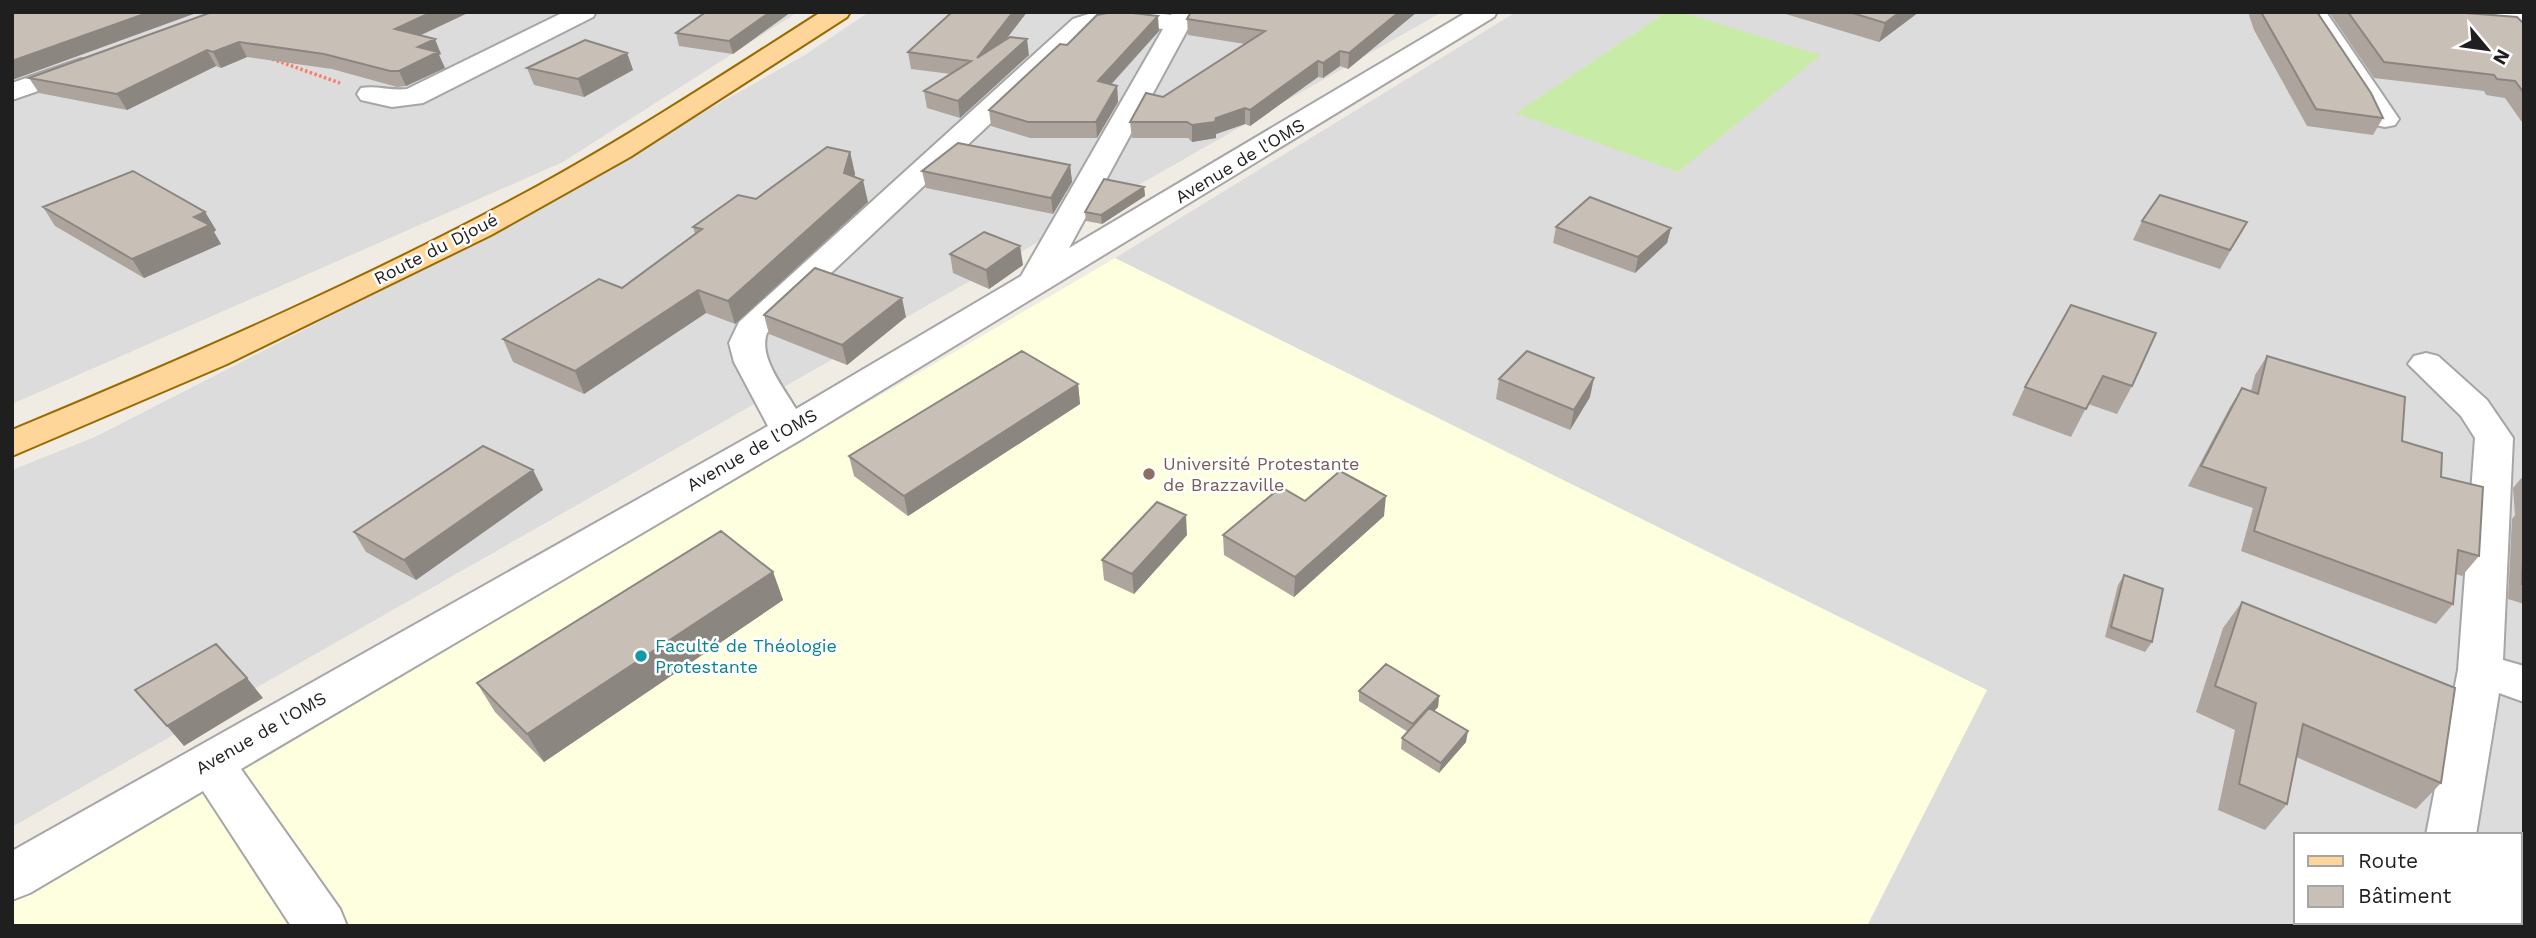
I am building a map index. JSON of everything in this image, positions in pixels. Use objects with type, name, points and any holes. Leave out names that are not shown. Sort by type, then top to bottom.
[{"type":"main road","name":"Route du Djoué","points":[[12,444],[138,391],[320,307],[545,194],[660,127],[838,12]]},
{"type":"street","points":[[370,94],[392,99],[413,97],[584,12]]},
{"type":"street","name":"Avenue de l'OMS","points":[[12,877],[789,429],[1032,286],[1485,12]]},
{"type":"street","points":[[2314,12],[2385,119]]},
{"type":"street","points":[[2507,12],[2524,33]]},
{"type":"street","points":[[789,429],[751,362],[746,343],[751,329],[1082,24],[1096,18],[1112,16],[1182,18],[1032,286]]},
{"type":"street","points":[[12,92],[98,60]]},
{"type":"street","points":[[2426,364],[2474,408],[2494,438],[2480,670],[2451,833]]},
{"type":"street","points":[[2480,670],[2524,684]]},
{"type":"street","points":[[210,762],[321,926]]},
{"type":"path","points":[[261,55],[370,94]]},
{"type":"shaded area","points":[[12,12],[798,12],[563,162],[12,404]]},
{"type":"shaded area","points":[[869,12],[1442,12],[12,827],[12,470],[95,437],[456,252],[808,53]]},
{"type":"shaded area","points":[[1516,12],[2524,12],[2524,926],[12,926],[12,902],[1115,258]]},
{"type":"shaded area","name":"Université Protestante de Brazzaville","points":[[1115,258],[1987,690],[1867,926],[12,926],[12,902]]},
{"type":"green space","points":[[1666,12],[1680,12],[1821,55],[1678,172],[1516,113]]},
{"type":"building","points":[[12,12],[150,12],[12,61]]},
{"type":"building","points":[[212,12],[432,12],[395,29],[435,39],[418,47],[438,52],[399,71],[390,71],[324,54],[239,42],[213,52],[207,50],[117,94],[29,78]]},
{"type":"building","points":[[706,12],[770,12],[729,41],[676,33]]},
{"type":"building","points":[[952,12],[1013,12],[977,58],[1010,37],[1027,39],[958,101],[924,91],[971,61],[908,52]]},
{"type":"building","points":[[1113,12],[1158,16],[1098,81],[1117,86],[1096,122],[1028,122],[989,110],[1060,44],[1067,45],[1097,15]]},
{"type":"building","points":[[1191,12],[1399,12],[1349,53],[1340,51],[1323,63],[1318,61],[1250,110],[1245,108],[1216,118],[1215,122],[1192,125],[1187,122],[1130,122],[1146,93],[1163,97],[1265,31],[1187,19]]},
{"type":"building","points":[[1849,12],[1900,12],[1885,23]]},
{"type":"building","points":[[2261,12],[2317,12],[2371,93],[2383,118],[2316,109]]},
{"type":"building","points":[[2348,12],[2465,12],[2517,17],[2524,24],[2524,93],[2515,81],[2497,79],[2494,75],[2384,62]]},
{"type":"building","points":[[585,40],[627,53],[578,79],[527,68]]},
{"type":"building","points":[[958,143],[1070,165],[1051,198],[922,171]]},
{"type":"building","points":[[827,147],[850,152],[844,173],[863,180],[728,301],[698,290],[575,371],[503,339],[599,279],[622,288],[702,229],[693,227],[738,195],[756,199]]},
{"type":"building","points":[[133,171],[205,212],[194,217],[210,225],[132,259],[43,207]]},
{"type":"building","points":[[1104,179],[1144,187],[1101,215],[1085,212]]},
{"type":"building","points":[[2160,195],[2247,222],[2230,250],[2142,221]]},
{"type":"building","points":[[1590,197],[1671,228],[1638,257],[1556,227]]},
{"type":"building","points":[[984,232],[1020,246],[986,270],[950,254]]},
{"type":"building","points":[[815,268],[902,298],[842,345],[764,315]]},
{"type":"building","points":[[2071,305],[2156,333],[2132,386],[2103,376],[2086,409],[2025,387]]},
{"type":"building","points":[[1022,351],[1078,384],[904,496],[849,456]]},
{"type":"building","points":[[1527,351],[1594,378],[1574,410],[1499,379]]},
{"type":"building","points":[[2267,356],[2405,397],[2402,441],[2442,453],[2441,477],[2483,487],[2479,556],[2458,550],[2453,604],[2254,531],[2266,488],[2201,466],[2242,388],[2258,394]]},
{"type":"building","points":[[483,446],[533,470],[404,560],[354,532]]},
{"type":"building","points":[[1340,471],[1386,496],[1295,577],[1223,535],[1281,487],[1305,501]]},
{"type":"building","points":[[1157,502],[1186,515],[1132,574],[1102,560]]},
{"type":"building","points":[[721,531],[773,572],[527,734],[477,683]]},
{"type":"building","points":[[2524,534],[2524,584],[2522,584]]},
{"type":"building","points":[[2124,575],[2163,589],[2152,642],[2111,627]]},
{"type":"building","points":[[2242,602],[2455,688],[2441,783],[2303,724],[2287,804],[2239,784],[2256,703],[2215,686]]},
{"type":"building","points":[[216,644],[247,678],[167,726],[135,690]]},
{"type":"building","points":[[1386,664],[1439,696],[1413,724],[1359,691]]},
{"type":"building","points":[[1429,708],[1468,731],[1441,763],[1402,738]]},
{"type":"place","name":"Université Protestante de Brazzaville","points":[[1149,474]]},
{"type":"place","name":"Faculté de Théologie Protestante","points":[[641,656]]}]
